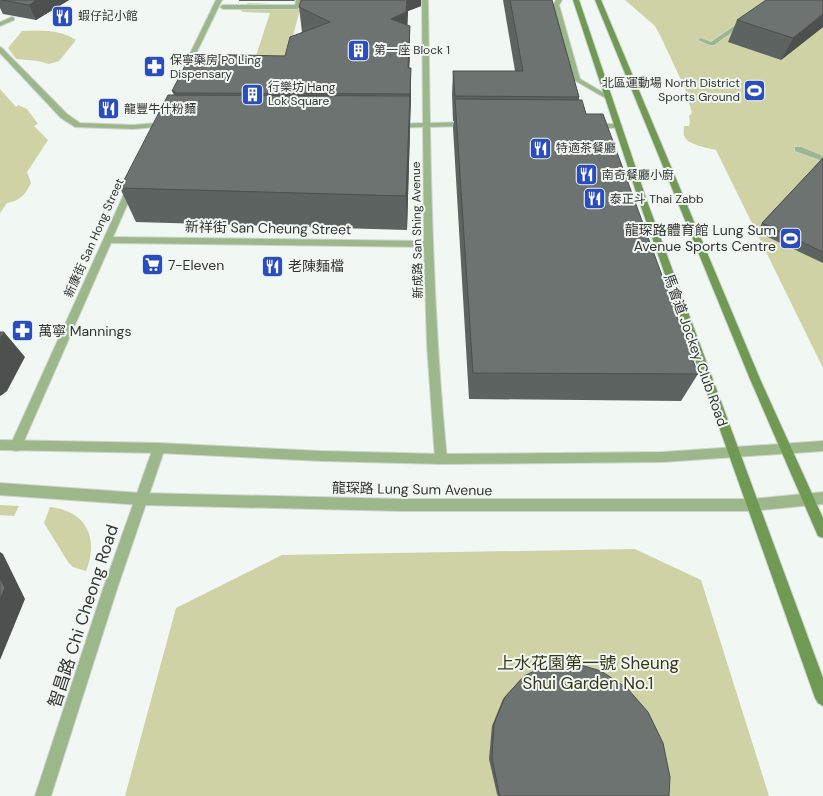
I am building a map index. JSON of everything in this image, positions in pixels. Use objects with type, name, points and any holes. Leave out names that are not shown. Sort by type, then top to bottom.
[{"type":"main road","name":"馬會道 Jockey Club Road","points":[[576,0],[618,126],[733,452],[823,698]]},
{"type":"main road","points":[[598,0],[755,379],[823,532]]},
{"type":"street","points":[[185,71],[219,0]]},
{"type":"street","points":[[223,7],[297,7],[299,0]]},
{"type":"street","name":"新成路 San Shing Avenue","points":[[425,0],[428,124],[428,244],[433,380],[441,459]]},
{"type":"street","points":[[559,0],[556,4],[577,80],[609,98]]},
{"type":"street","points":[[0,24],[12,18]]},
{"type":"street","points":[[701,40],[712,44],[750,18]]},
{"type":"street","points":[[0,49],[64,116],[74,123],[85,125],[134,127],[160,122],[174,124]]},
{"type":"street","points":[[153,136],[160,122]]},
{"type":"street","points":[[383,126],[473,124]]},
{"type":"street","points":[[586,126],[618,126]]},
{"type":"street","points":[[798,149],[823,159]]},
{"type":"street","name":"新康街 San Hong Street","points":[[16,446],[135,176]]},
{"type":"street","name":"新祥街 San Cheung Street","points":[[107,240],[428,244]]},
{"type":"street","points":[[0,445],[158,448],[321,456],[441,459],[663,457],[823,446]]},
{"type":"street","name":"智昌路 Chi Cheong Road","points":[[43,796],[110,589],[142,499],[158,448]]},
{"type":"street","name":"龍琛路 Lung Sum Avenue","points":[[0,489],[142,499],[409,505],[752,505],[823,498]]},
{"type":"green space","name":"北區運動場 North District Sports Ground","points":[[625,0],[823,0],[823,368],[716,150],[694,144],[684,136],[684,126],[689,126],[689,116],[692,113],[688,95],[660,35],[655,26]]},
{"type":"green space","points":[[248,3],[292,5],[300,10],[287,57],[251,71],[270,13],[243,12],[240,9]]},
{"type":"green space","points":[[22,31],[56,32],[70,36],[76,40],[59,61],[49,64],[38,61],[16,59],[8,48]]},
{"type":"green space","points":[[0,89],[16,107],[18,105],[27,109],[38,124],[34,126],[48,140],[27,172],[31,183],[26,191],[19,199],[7,203],[0,213]]},
{"type":"green space","points":[[0,505],[19,506],[14,516],[0,515]]},
{"type":"green space","points":[[50,507],[73,514],[87,528],[91,548],[90,559],[86,571],[73,567],[68,562],[44,523]]},
{"type":"green space","name":"上水花園第一號 Sheung Shui Garden No.1","points":[[635,549],[701,580],[769,796],[125,796],[176,608],[282,555]]},
{"type":"building","points":[[1,0],[37,0],[29,5]]},
{"type":"building","points":[[301,0],[407,0],[406,12],[391,19],[410,26],[408,68],[411,68],[410,94],[174,93],[175,91],[172,91],[191,54],[285,56],[290,37],[330,22],[299,7]]},
{"type":"building","points":[[510,0],[552,0],[579,97],[455,96],[453,71],[523,71]]},
{"type":"building","points":[[766,0],[823,0],[823,14],[793,38],[737,20]]},
{"type":"building","points":[[168,95],[410,96],[406,196],[120,188]]},
{"type":"building","points":[[455,99],[582,100],[586,114],[603,114],[698,374],[473,373]]},
{"type":"building","points":[[823,158],[823,252],[762,223]]},
{"type":"building","points":[[0,332],[4,332],[0,339]]},
{"type":"building","points":[[0,578],[5,588],[0,599]]},
{"type":"building","points":[[574,663],[601,671],[627,688],[648,712],[663,743],[670,777],[669,796],[500,796],[492,758],[494,724],[505,697],[524,676],[547,665]]},
{"type":"place","name":"蝦仔記小館","points":[[63,16]]},
{"type":"place","name":"第一座 Block 1","points":[[359,50]]},
{"type":"place","name":"保寧藥房 Po Ling Dispensary","points":[[155,67]]},
{"type":"place","name":"北區運動場 North District Sports Ground","points":[[755,90]]},
{"type":"place","name":"行樂坊 Hang Lok Square","points":[[253,94]]},
{"type":"place","name":"龍豐牛什粉麵","points":[[109,109]]},
{"type":"place","name":"特適茶餐廳","points":[[541,148]]},
{"type":"place","name":"南奇餐廳小廚","points":[[587,175]]},
{"type":"place","name":"泰正斗 Thai Zabb","points":[[594,199]]},
{"type":"place","name":"龍琛路體育館 Lung Sum Avenue Sports Centre","points":[[791,238]]},
{"type":"place","name":"7-Eleven","points":[[152,265]]},
{"type":"place","name":"老陳麵檔","points":[[273,266]]},
{"type":"place","name":"萬寧 Mannings","points":[[23,331]]}]
